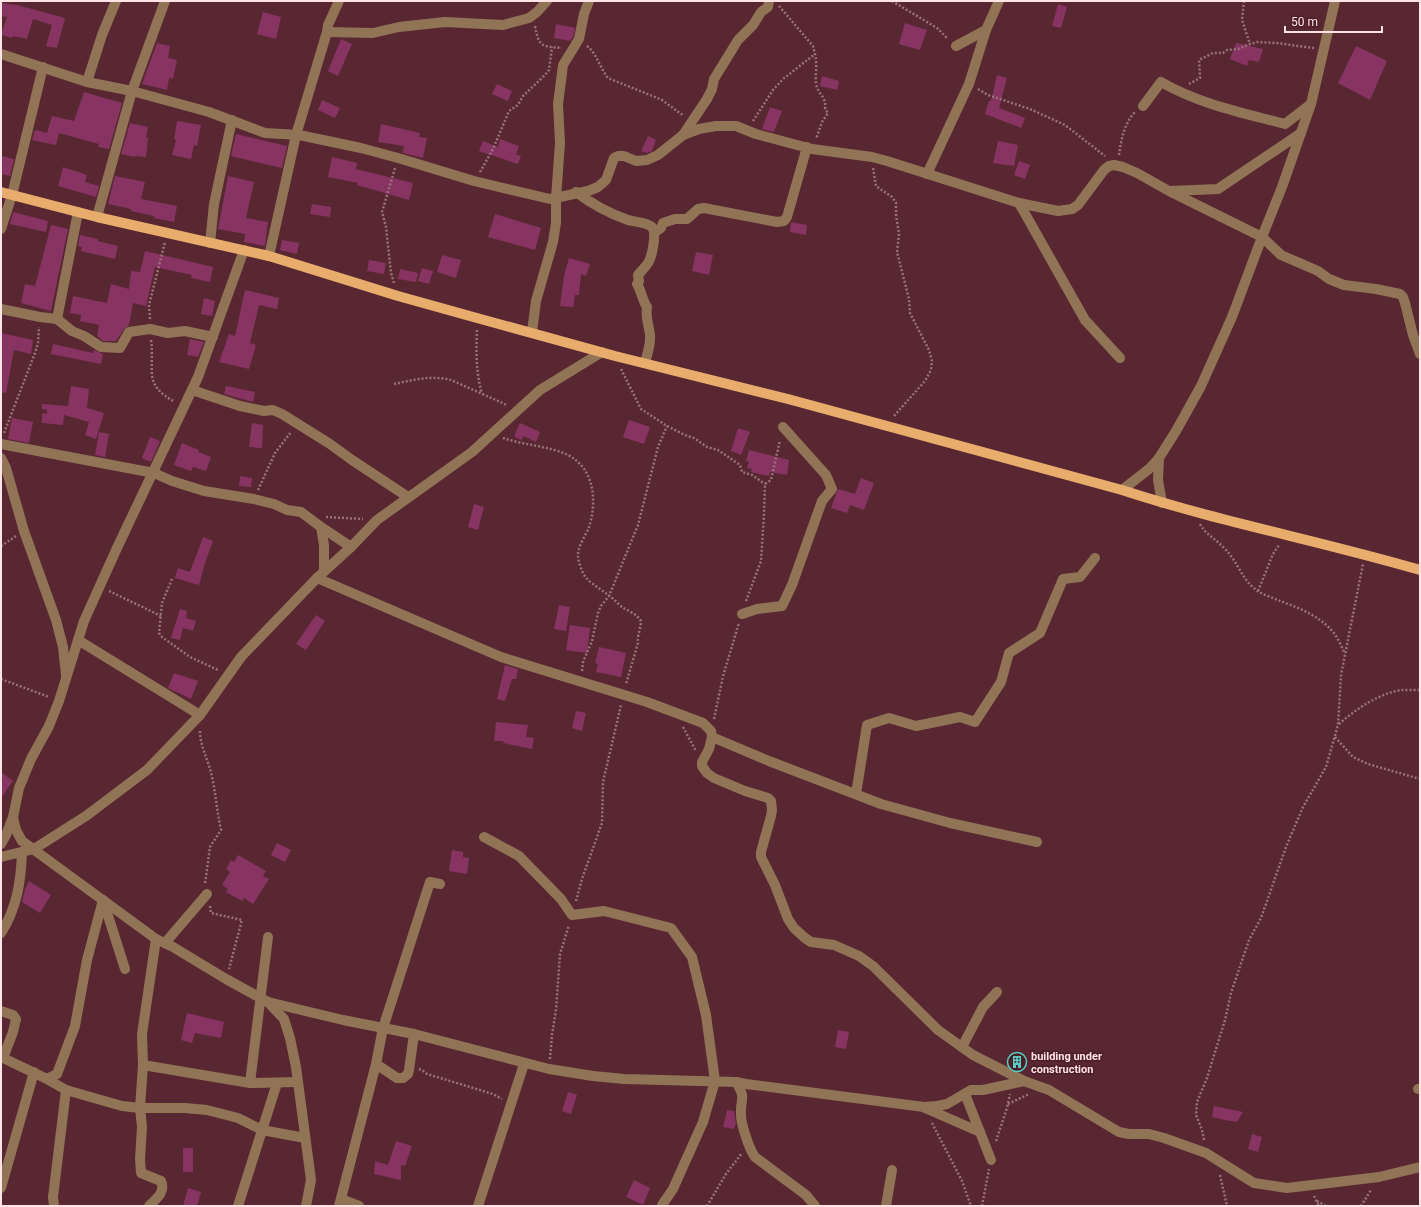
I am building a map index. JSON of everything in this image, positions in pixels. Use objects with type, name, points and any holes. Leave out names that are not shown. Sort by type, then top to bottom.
[{"type":"main road","points":[[1,192],[96,217],[269,256],[398,296],[615,356],[788,400],[1122,490],[1162,503],[1365,554],[1420,570]]},
{"type":"street","points":[[87,82],[102,35],[116,1]]},
{"type":"street","points":[[96,217],[132,91],[165,1]]},
{"type":"street","points":[[269,256],[296,135],[328,25],[339,1]]},
{"type":"street","points":[[327,32],[373,33],[399,27],[445,22],[503,25],[521,21],[532,15],[546,1]]},
{"type":"street","points":[[532,332],[536,300],[553,242],[556,223],[556,198],[560,144],[558,104],[563,65],[579,39],[584,14],[589,1]]},
{"type":"street","points":[[927,174],[969,84],[986,30],[999,1]]},
{"type":"street","points":[[1122,490],[1149,469],[1159,458],[1201,386],[1232,317],[1282,187],[1311,104],[1335,1]]},
{"type":"street","points":[[683,135],[707,99],[712,89],[714,79],[738,40],[753,25],[761,12],[772,2]]},
{"type":"street","points":[[956,46],[986,30]]},
{"type":"street","points":[[1,54],[87,82],[132,91],[209,112],[265,133],[296,135],[361,148],[474,181],[550,199],[576,192],[588,191],[598,187],[606,180],[614,158],[618,156],[624,156],[636,161],[647,160],[658,154],[683,135],[699,129],[716,126],[736,126],[744,130],[810,148],[872,158],[1020,203],[1058,211],[1072,209],[1078,205],[1104,170],[1109,166],[1118,165],[1137,173],[1169,191],[1262,237],[1281,254],[1329,279],[1344,285],[1400,294],[1403,297],[1413,335],[1420,354]]},
{"type":"street","points":[[1,229],[12,195],[43,68]]},
{"type":"street","points":[[1143,106],[1161,82],[1175,90],[1210,104],[1285,124],[1311,104]]},
{"type":"street","points":[[210,243],[214,204],[232,120]]},
{"type":"street","points":[[1169,191],[1218,189],[1301,133]]},
{"type":"street","points":[[654,233],[661,228],[663,223],[675,219],[687,220],[698,209],[704,208],[777,222],[784,221],[787,217],[810,148]]},
{"type":"street","points":[[576,192],[603,211],[632,221],[648,224],[652,227],[654,233],[651,256],[648,264],[638,275],[639,281],[637,284],[642,292],[642,300],[647,307],[646,319],[650,335],[645,363]]},
{"type":"street","points":[[1020,203],[1084,320],[1120,358]]},
{"type":"street","points":[[56,319],[78,212]]},
{"type":"street","points":[[1,844],[13,817],[19,788],[31,759],[49,726],[59,701],[84,621],[198,378],[244,250]]},
{"type":"street","points":[[1,309],[56,319],[72,331],[84,336],[101,347],[120,348],[129,332],[150,329],[168,333],[185,331],[212,337]]},
{"type":"street","points":[[1,857],[34,849],[86,816],[148,770],[200,715],[241,656],[320,575],[351,547],[377,520],[472,452],[540,390],[602,352]]},
{"type":"street","points":[[192,390],[240,406],[264,411],[273,410],[298,423],[408,497]]},
{"type":"street","points":[[742,614],[757,609],[782,606],[792,585],[822,501],[832,490],[826,475],[783,427]]},
{"type":"street","points":[[2,439],[154,473],[204,490],[254,499],[274,504],[287,510],[301,512],[351,547]]},
{"type":"street","points":[[1,458],[6,468],[24,531],[56,620],[63,647],[66,678]]},
{"type":"street","points":[[1159,458],[1158,480],[1162,503]]},
{"type":"street","points":[[320,575],[324,545],[321,527]]},
{"type":"street","points":[[856,794],[868,725],[889,718],[916,726],[960,717],[974,722],[1001,682],[1009,653],[1040,633],[1063,579],[1080,577],[1095,558]]},
{"type":"street","points":[[320,575],[501,657],[624,695],[703,723],[711,734],[769,761],[882,804],[950,823],[1037,842]]},
{"type":"street","points":[[78,640],[200,715]]},
{"type":"street","points":[[711,734],[709,750],[702,762],[702,766],[707,773],[714,778],[745,791],[768,798],[771,801],[771,816],[762,846],[761,857],[775,885],[788,919],[794,928],[812,942],[828,944],[859,956],[873,966],[938,1030],[973,1055],[1024,1081],[1049,1090],[1119,1132],[1129,1134],[1149,1134],[1206,1153],[1254,1183],[1287,1188],[1379,1177],[1420,1167]]},
{"type":"street","points":[[13,817],[16,830],[22,841],[103,900],[160,941],[265,1000],[343,1020],[414,1034],[524,1064],[593,1076],[624,1079],[736,1082],[924,1107],[947,1104],[971,1090],[983,1090],[1024,1081]]},
{"type":"street","points":[[484,837],[519,856],[561,899],[572,916],[604,911],[671,928],[692,957],[706,1015],[715,1081],[703,1122],[673,1189],[662,1205]]},
{"type":"street","points":[[1,933],[8,923],[18,892],[21,877],[22,852]]},
{"type":"street","points":[[359,1206],[340,1202],[376,1064],[383,1028],[430,882],[440,884]]},
{"type":"street","points":[[149,1206],[162,1192],[163,1186],[161,1182],[141,1173],[140,1159],[142,1127],[140,1108],[143,1065],[142,1034],[160,941],[207,894]]},
{"type":"street","points":[[103,900],[125,969]]},
{"type":"street","points":[[47,1079],[57,1074],[75,1026],[87,960],[103,900]]},
{"type":"street","points":[[250,1083],[265,1000],[268,937]]},
{"type":"street","points":[[962,1047],[983,1007],[997,992]]},
{"type":"street","points":[[265,1000],[284,1019],[290,1038],[298,1082],[311,1180],[306,1206]]},
{"type":"street","points":[[1,1011],[13,1015],[16,1019],[13,1032],[2,1058],[34,1072],[66,1090],[122,1106],[207,1110],[238,1118],[262,1130],[305,1138]]},
{"type":"street","points":[[376,1064],[397,1078],[403,1078],[410,1070],[414,1034]]},
{"type":"street","points":[[478,1206],[524,1064]]},
{"type":"street","points":[[143,1065],[250,1083],[298,1082]]},
{"type":"street","points":[[1,1188],[34,1072]]},
{"type":"street","points":[[736,1082],[743,1094],[741,1114],[751,1151],[755,1157],[806,1195],[816,1206]]},
{"type":"street","points":[[238,1206],[277,1083]]},
{"type":"street","points":[[54,1206],[53,1197],[66,1090]]},
{"type":"street","points":[[965,1094],[991,1160]]},
{"type":"street","points":[[924,1107],[980,1132]]},
{"type":"street","points":[[886,1206],[892,1170]]},
{"type":"path","points":[[892,1],[937,28],[956,46]]},
{"type":"path","points":[[1244,1],[1242,20],[1250,44]]},
{"type":"path","points":[[772,2],[780,6],[813,46],[817,62],[815,71],[817,89],[823,96],[826,103],[825,109],[828,113],[822,122],[810,148]]},
{"type":"path","points":[[532,15],[536,31],[542,45],[545,47],[572,50]]},
{"type":"path","points":[[579,39],[590,48],[608,78],[662,100],[692,122]]},
{"type":"path","points":[[1175,90],[1200,78],[1199,60],[1213,52],[1223,53],[1227,50],[1238,49],[1257,42],[1324,49]]},
{"type":"path","points":[[474,181],[493,148],[508,111],[518,106],[523,96],[549,70],[552,47]]},
{"type":"path","points":[[744,130],[754,120],[773,90],[815,54]]},
{"type":"path","points":[[969,84],[988,95],[1030,109],[1065,125],[1118,165],[1122,136],[1134,113],[1143,106]]},
{"type":"path","points":[[398,158],[382,212],[388,239],[391,273],[398,296]]},
{"type":"path","points":[[872,158],[876,186],[892,197],[896,203],[899,234],[897,252],[909,299],[910,313],[929,350],[932,361],[931,370],[925,381],[885,426]]},
{"type":"path","points":[[2,439],[36,353],[40,317]]},
{"type":"path","points":[[477,318],[476,360],[478,380],[482,394]]},
{"type":"path","points":[[615,356],[641,409],[667,426],[694,438],[707,447],[718,450],[725,456],[740,464],[742,472],[752,475],[765,484]]},
{"type":"path","points":[[394,384],[426,377],[441,378],[450,380],[518,410]]},
{"type":"path","points":[[254,499],[275,452],[298,423]]},
{"type":"path","points":[[580,681],[583,662],[592,641],[598,613],[601,606],[609,596],[638,524],[658,447],[667,426]]},
{"type":"path","points":[[765,484],[771,480],[783,427]]},
{"type":"path","points":[[492,434],[515,442],[561,452],[569,456],[586,472],[593,494],[593,510],[578,555],[583,574],[588,581],[641,621],[637,636],[638,643],[603,782],[602,823],[582,879],[560,954],[556,1010],[549,1069]]},
{"type":"path","points":[[711,734],[723,676],[742,614],[761,561],[765,484]]},
{"type":"path","points":[[1193,511],[1204,531],[1224,547],[1232,556],[1254,589],[1264,595],[1295,606],[1328,626],[1336,636],[1345,653]]},
{"type":"path","points":[[308,516],[377,520]]},
{"type":"path","points":[[1,546],[24,531]]},
{"type":"path","points":[[1258,591],[1273,554],[1285,534]]},
{"type":"path","points":[[1206,1153],[1202,1130],[1196,1115],[1198,1102],[1225,1020],[1231,993],[1249,940],[1260,918],[1286,847],[1303,807],[1326,767],[1338,725],[1340,675],[1365,554]]},
{"type":"path","points":[[172,579],[162,603],[159,633],[162,637],[190,657],[228,675]]},
{"type":"path","points":[[100,587],[161,616]]},
{"type":"path","points":[[1,679],[59,701]]},
{"type":"path","points":[[1338,725],[1351,713],[1383,695],[1401,690],[1420,690]]},
{"type":"path","points":[[676,713],[702,762]]},
{"type":"path","points":[[200,715],[201,742],[207,756],[212,777],[216,809],[221,830],[210,847],[204,882],[211,913],[242,920],[226,979]]},
{"type":"path","points":[[1335,737],[1353,757],[1368,764],[1420,779]]},
{"type":"path","points":[[410,1070],[422,1070],[427,1074],[493,1094],[512,1104]]},
{"type":"path","points":[[924,1107],[962,1181],[970,1206]]},
{"type":"path","points":[[706,1206],[726,1174],[749,1144]]},
{"type":"path","points":[[1216,1158],[1227,1206]]},
{"type":"path","points":[[1361,1206],[1379,1177]]},
{"type":"path","points":[[1317,1201],[1326,1206]]},
{"type":"building","points":[[1,3],[17,5],[65,18],[57,48],[46,46],[52,25],[33,19],[27,39],[13,36],[12,38],[1,35],[7,17],[1,16]]},
{"type":"building","points":[[1058,4],[1067,7],[1061,28],[1052,26]]},
{"type":"building","points":[[263,12],[281,17],[276,39],[257,34]]},
{"type":"building","points":[[905,23],[927,30],[920,50],[899,44]]},
{"type":"building","points":[[556,24],[575,28],[573,37],[570,41],[554,38]]},
{"type":"building","points":[[341,39],[352,44],[338,76],[328,71]]},
{"type":"building","points":[[157,43],[170,46],[168,58],[177,60],[173,79],[169,78],[167,90],[142,84]]},
{"type":"building","points":[[1236,43],[1263,49],[1259,62],[1249,60],[1247,66],[1230,59]]},
{"type":"building","points":[[1356,46],[1387,61],[1370,100],[1338,83]]},
{"type":"building","points":[[997,75],[1007,78],[999,108],[1025,118],[1021,128],[985,114],[989,101],[991,101]]},
{"type":"building","points":[[822,76],[839,81],[837,90],[820,86]]},
{"type":"building","points":[[497,84],[512,91],[508,101],[492,94]]},
{"type":"building","points":[[84,92],[122,103],[109,149],[98,147],[99,144],[59,133],[56,145],[32,140],[35,130],[47,133],[52,116],[74,121]]},
{"type":"building","points":[[322,100],[340,108],[335,118],[318,110]]},
{"type":"building","points":[[770,107],[782,111],[774,132],[762,129]]},
{"type":"building","points":[[177,121],[201,125],[197,146],[194,145],[191,159],[172,155],[176,140],[174,139]]},
{"type":"building","points":[[130,123],[148,127],[146,137],[148,138],[146,157],[135,157],[121,154]]},
{"type":"building","points":[[381,124],[420,133],[419,137],[427,138],[423,158],[403,153],[404,146],[378,142]]},
{"type":"building","points":[[236,134],[287,146],[282,168],[231,156]]},
{"type":"building","points":[[648,136],[656,140],[652,151],[647,153],[641,151]]},
{"type":"building","points":[[500,139],[519,146],[516,154],[521,156],[518,164],[479,151],[483,141],[498,147]]},
{"type":"building","points":[[998,141],[1018,145],[1014,166],[993,163]]},
{"type":"building","points":[[1,156],[14,159],[10,176],[1,174]]},
{"type":"building","points":[[332,157],[357,163],[356,169],[413,183],[409,200],[357,185],[358,183],[328,177]]},
{"type":"building","points":[[1019,161],[1030,165],[1025,179],[1014,175]]},
{"type":"building","points":[[63,167],[87,175],[85,182],[99,186],[96,197],[58,186]]},
{"type":"building","points":[[115,176],[145,182],[141,199],[177,206],[174,222],[154,218],[154,216],[131,211],[131,209],[108,204]]},
{"type":"building","points":[[228,176],[254,182],[246,218],[268,222],[265,246],[244,242],[245,234],[218,229]]},
{"type":"building","points":[[312,204],[331,207],[330,217],[310,214]]},
{"type":"building","points":[[13,212],[48,221],[46,232],[10,224]]},
{"type":"building","points":[[495,214],[541,228],[535,250],[488,237]]},
{"type":"building","points":[[791,222],[807,225],[806,235],[790,232]]},
{"type":"building","points":[[51,225],[68,229],[51,311],[21,303],[25,284],[35,286]]},
{"type":"building","points":[[80,235],[118,246],[115,259],[81,251],[82,247],[78,246]]},
{"type":"building","points":[[282,240],[299,243],[297,254],[280,250]]},
{"type":"building","points":[[145,251],[213,267],[210,282],[191,278],[192,275],[155,267],[146,306],[133,303],[129,325],[124,329],[116,341],[103,341],[97,336],[99,325],[80,321],[81,315],[70,313],[73,296],[107,303],[111,284],[129,289],[131,271],[140,272]]},
{"type":"building","points":[[696,252],[713,255],[709,275],[692,271]]},
{"type":"building","points":[[442,255],[461,260],[456,278],[437,272]]},
{"type":"building","points":[[569,258],[590,264],[586,276],[581,274],[579,295],[575,295],[573,307],[560,306],[564,276]]},
{"type":"building","points":[[369,260],[386,263],[384,274],[367,271]]},
{"type":"building","points":[[422,268],[433,271],[429,284],[418,281]]},
{"type":"building","points":[[400,269],[418,273],[416,282],[398,279]]},
{"type":"building","points":[[245,290],[279,298],[277,309],[259,305],[250,343],[256,345],[249,369],[219,362],[229,334],[235,336]]},
{"type":"building","points":[[204,298],[215,301],[212,316],[201,314]]},
{"type":"building","points":[[1,333],[33,340],[31,354],[14,350],[6,393],[1,392]]},
{"type":"building","points":[[190,339],[204,342],[198,357],[187,355]]},
{"type":"building","points":[[53,344],[93,353],[94,350],[103,354],[101,364],[51,354]]},
{"type":"building","points":[[71,386],[89,389],[87,408],[104,413],[96,439],[85,435],[89,422],[64,415],[63,425],[42,423],[42,413],[47,414],[47,410],[42,409],[42,404],[68,406]]},
{"type":"building","points":[[226,386],[255,392],[253,402],[224,394]]},
{"type":"building","points":[[12,418],[33,422],[29,443],[8,439]]},
{"type":"building","points":[[629,420],[650,427],[644,444],[623,437]]},
{"type":"building","points":[[252,423],[263,425],[262,448],[249,447]]},
{"type":"building","points":[[520,423],[540,432],[536,442],[524,436],[521,440],[514,436]]},
{"type":"building","points":[[738,428],[750,432],[741,455],[731,451]]},
{"type":"building","points":[[99,432],[109,434],[105,457],[95,455]]},
{"type":"building","points":[[150,437],[160,441],[151,462],[142,458]]},
{"type":"building","points":[[182,443],[211,457],[206,471],[193,467],[191,471],[174,465]]},
{"type":"building","points":[[749,450],[789,460],[787,475],[770,472],[769,476],[751,472],[752,469],[747,468],[749,462],[746,461]]},
{"type":"building","points":[[240,476],[252,478],[251,487],[239,486]]},
{"type":"building","points":[[861,478],[874,483],[864,510],[850,505],[847,513],[831,508],[838,489],[855,494]]},
{"type":"building","points":[[474,504],[484,507],[478,530],[468,527]]},
{"type":"building","points":[[203,537],[213,541],[199,585],[175,578],[178,568],[190,572]]},
{"type":"building","points":[[559,605],[570,607],[566,631],[554,629]]},
{"type":"building","points":[[180,609],[187,611],[186,618],[196,621],[193,631],[183,628],[180,640],[171,638]]},
{"type":"building","points":[[316,615],[325,621],[306,650],[296,644]]},
{"type":"building","points":[[570,625],[590,628],[587,653],[566,650]]},
{"type":"building","points":[[599,647],[626,653],[621,677],[596,672],[598,664],[595,663]]},
{"type":"building","points":[[505,665],[518,669],[516,679],[512,679],[505,701],[497,699]]},
{"type":"building","points":[[174,673],[198,681],[191,699],[168,688]]},
{"type":"building","points":[[576,711],[586,713],[582,731],[572,728]]},
{"type":"building","points":[[496,722],[528,725],[526,737],[534,738],[532,749],[503,743],[504,741],[494,741]]},
{"type":"building","points":[[1,772],[13,781],[1,798]]},
{"type":"building","points":[[277,843],[291,850],[285,862],[271,855]]},
{"type":"building","points":[[452,850],[463,852],[463,857],[469,858],[467,874],[449,871]]},
{"type":"building","points":[[238,855],[266,871],[263,876],[269,879],[253,904],[244,898],[242,901],[226,892],[228,889],[222,885],[230,872],[226,869],[231,860],[234,862]]},
{"type":"building","points":[[29,881],[51,895],[40,913],[22,902],[25,889]]},
{"type":"building","points":[[187,1013],[224,1022],[221,1038],[195,1033],[192,1043],[181,1040]]},
{"type":"building","points":[[838,1030],[849,1032],[846,1049],[835,1047]]},
{"type":"building","points":[[568,1092],[577,1095],[571,1114],[562,1111]]},
{"type":"building","points":[[1214,1106],[1243,1112],[1237,1122],[1225,1120],[1212,1117]]},
{"type":"building","points":[[727,1110],[734,1111],[736,1123],[734,1129],[723,1127]]},
{"type":"building","points":[[1252,1134],[1262,1137],[1258,1152],[1248,1149]]},
{"type":"building","points":[[396,1141],[412,1146],[405,1166],[401,1165],[401,1180],[374,1174],[375,1161],[388,1165]]},
{"type":"building","points":[[183,1148],[193,1148],[193,1172],[183,1172]]},
{"type":"building","points":[[634,1180],[650,1188],[643,1205],[626,1197]]},
{"type":"building","points":[[188,1188],[201,1192],[197,1206],[183,1206]]},
{"type":"place","name":"building under construction","points":[[1017,1062]]}]
